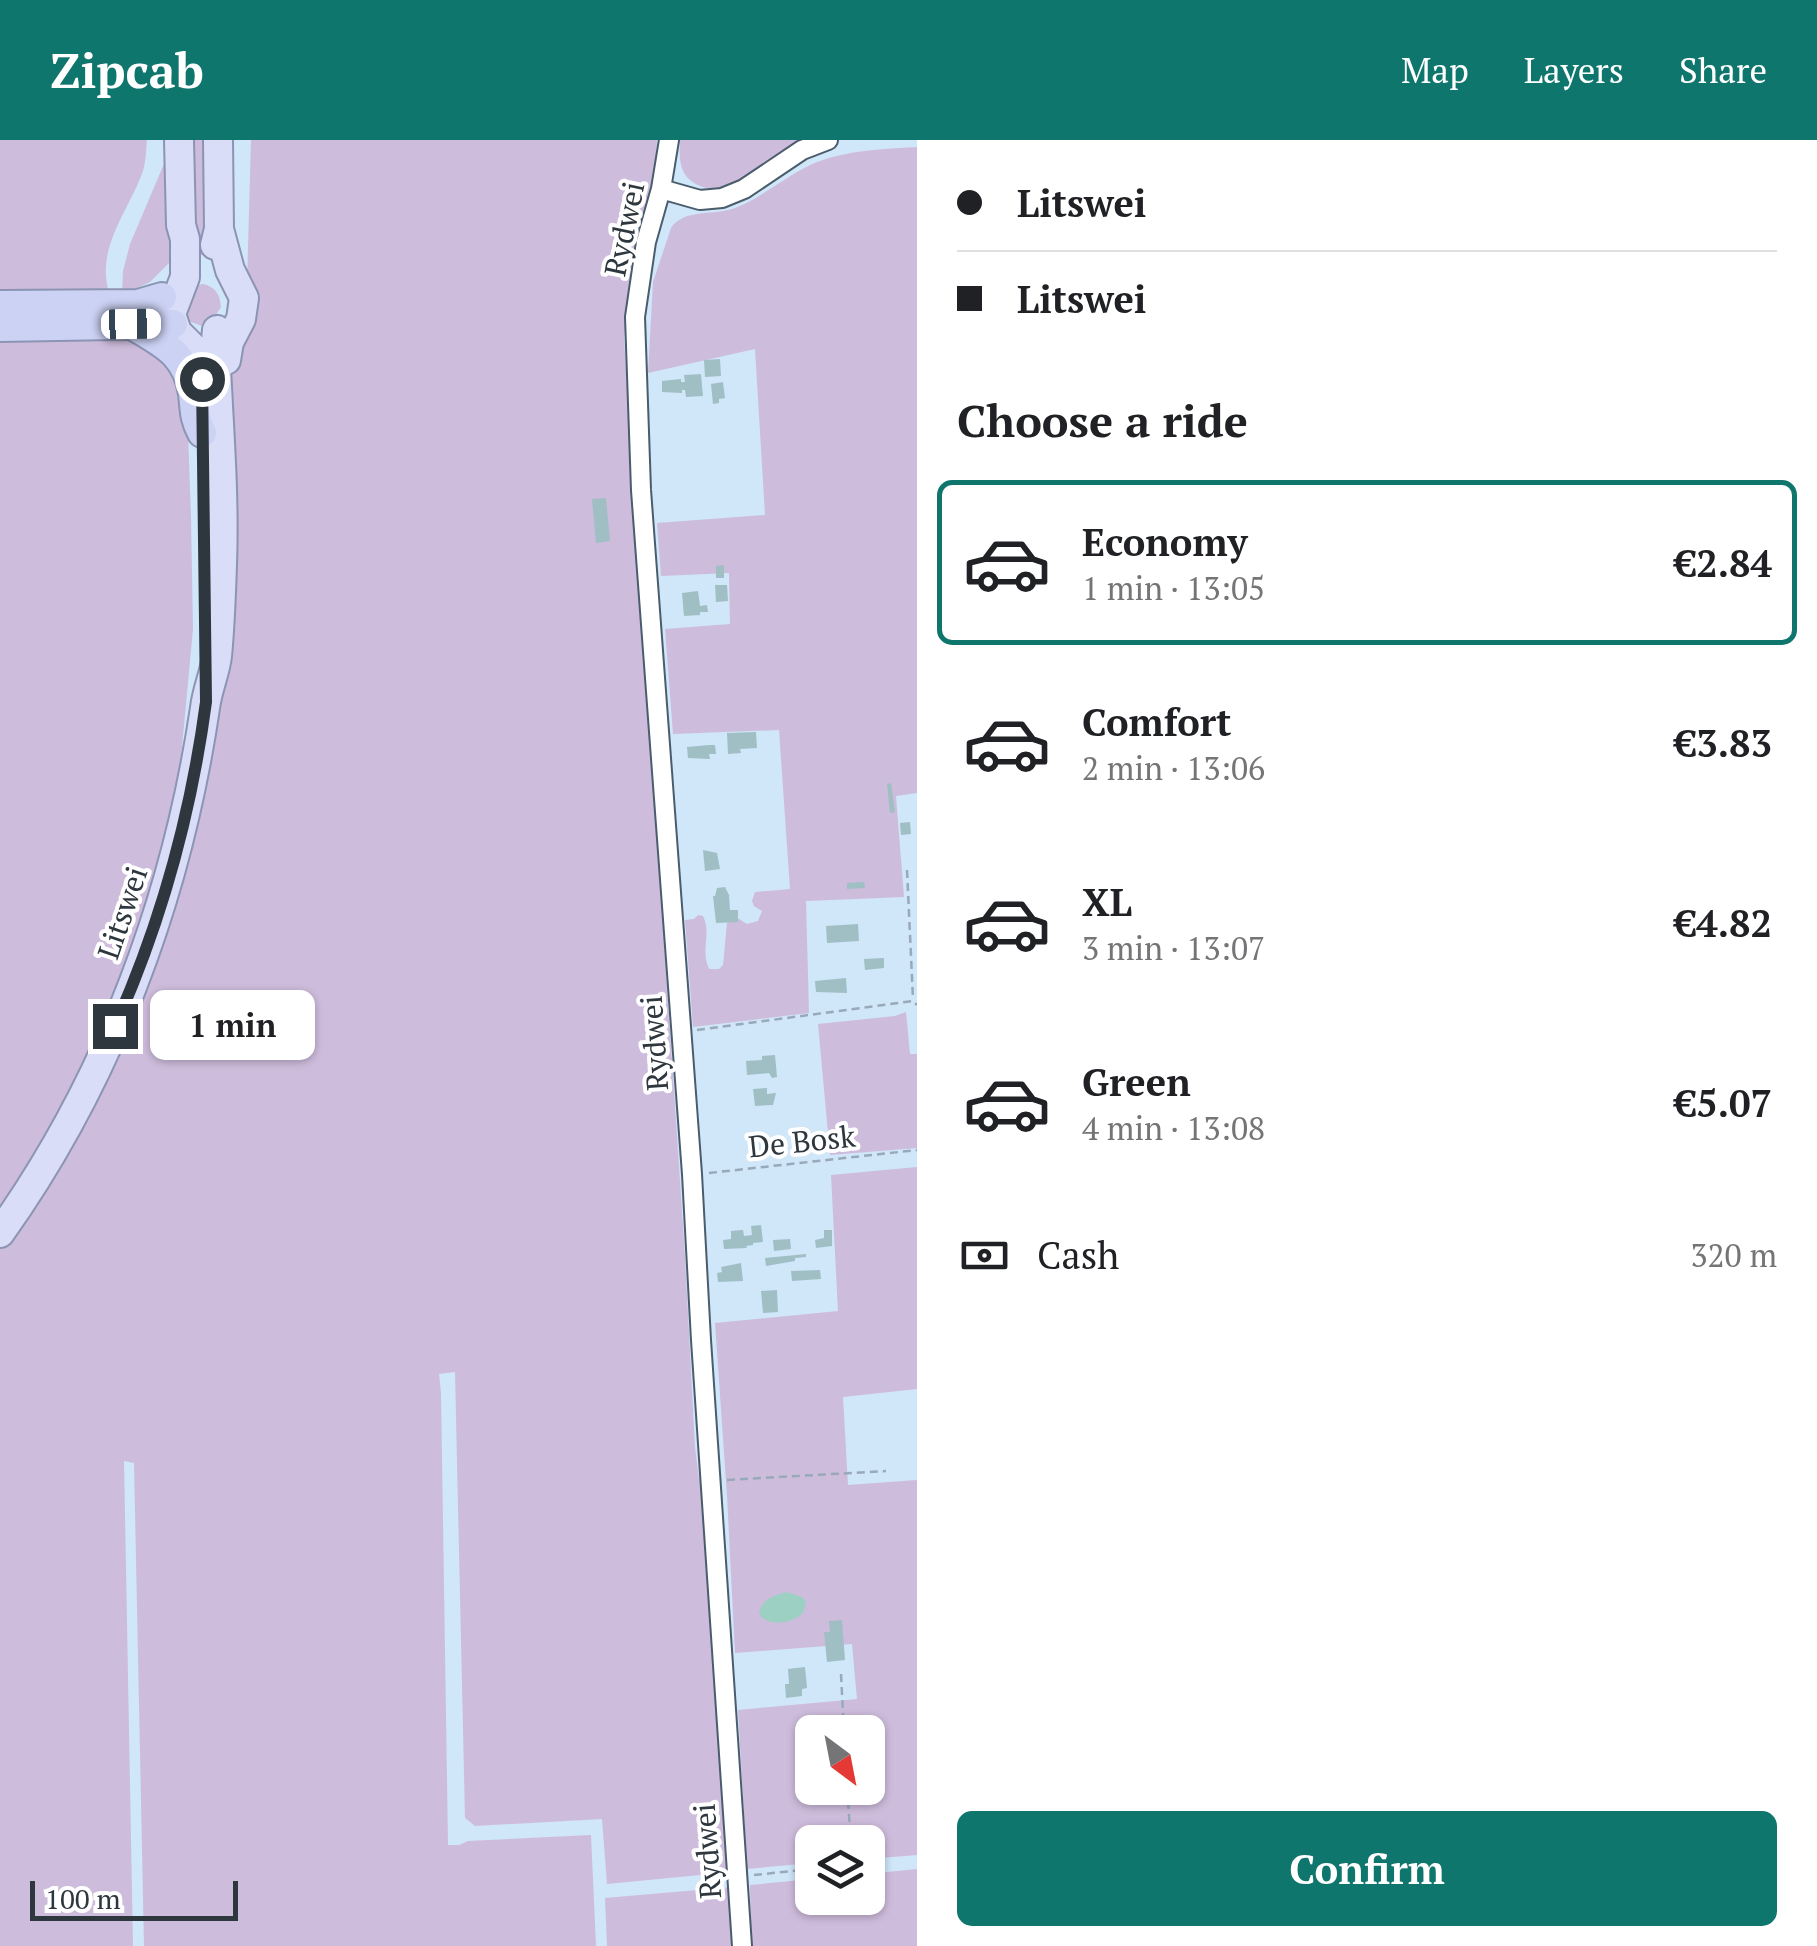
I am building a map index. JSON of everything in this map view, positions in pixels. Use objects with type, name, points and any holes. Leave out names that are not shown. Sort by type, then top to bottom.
[{"type":"highway","points":[[0,306],[138,304],[150,302],[174,286]]},
{"type":"highway","points":[[131,324],[166,344],[181,360],[190,380],[194,418],[202,433]]},
{"type":"highway","points":[[0,327],[131,324],[182,335]]},
{"type":"main road","points":[[174,286],[185,239],[181,225],[179,140]]},
{"type":"main road","points":[[218,150],[219,229],[244,298],[241,320],[229,342],[218,401]]},
{"type":"main road","points":[[174,286],[201,273],[216,277],[215,242],[219,229]]},
{"type":"main road","name":"Litswei","points":[[0,1234],[77,1107],[128,998],[169,881],[188,806],[217,659],[222,562],[217,330],[228,318],[233,304],[230,292],[216,277]]},
{"type":"main road","points":[[174,286],[184,284],[172,314],[182,335],[217,330]]},
{"type":"main road","name":"Litswei","points":[[182,335],[201,366],[206,702]]},
{"type":"street","name":"Rydwei","points":[[669,140],[646,242],[636,317],[636,386],[742,1946]]},
{"type":"street","points":[[661,189],[700,200],[722,198],[802,150],[828,140]]},
{"type":"path","points":[[682,1032],[915,1003],[907,870]]},
{"type":"path","name":"De Bosk","points":[[692,1174],[917,1150]]},
{"type":"path","points":[[710,1479],[886,1470]]},
{"type":"path","points":[[840,1674],[843,1715]]},
{"type":"path","points":[[738,1876],[795,1870]]},
{"type":"shaded area","points":[[0,140],[147,140],[143,171],[109,247],[106,279],[110,296],[0,297]]},
{"type":"shaded area","points":[[186,140],[210,140],[211,255],[190,255]]},
{"type":"shaded area","points":[[251,140],[657,140],[655,180],[632,256],[624,338],[695,1447],[704,1500],[731,1872],[607,1884],[602,1819],[475,1826],[465,1818],[455,1372],[439,1374],[448,1845],[591,1835],[596,1946],[144,1946],[134,1463],[124,1461],[133,1946],[0,1946],[0,1249],[48,1176],[183,867],[198,819],[216,719],[232,426],[232,350],[247,284]]},
{"type":"shaded area","points":[[680,140],[803,140],[739,182],[712,189],[693,182],[684,173]]},
{"type":"shaded area","points":[[172,145],[172,260],[150,282],[122,295],[130,244]]},
{"type":"shaded area","points":[[917,147],[917,793],[896,796],[904,897],[806,901],[809,1013],[693,1027],[685,920],[703,916],[709,969],[719,969],[723,965],[727,923],[736,917],[747,924],[758,921],[762,911],[752,901],[755,892],[790,889],[779,730],[673,734],[665,629],[730,624],[729,573],[661,576],[657,523],[765,515],[755,349],[648,373],[653,282],[671,228],[684,218],[735,208],[829,158]]},
{"type":"shaded area","points":[[203,284],[217,292],[221,307],[202,326],[183,319],[186,305],[193,298],[193,286]]},
{"type":"shaded area","points":[[135,337],[168,351],[187,405],[193,629],[179,779],[155,891],[117,996],[41,1150],[0,1213],[0,339]]},
{"type":"shaded area","points":[[906,1012],[910,1054],[917,1054],[917,1148],[830,1155],[818,1024]]},
{"type":"shaded area","points":[[917,1167],[917,1389],[843,1397],[848,1485],[917,1480],[917,1855],[885,1858],[885,1825],[795,1825],[795,1865],[747,1869],[738,1710],[857,1699],[852,1644],[735,1653],[715,1323],[838,1311],[831,1175]]},
{"type":"shaded area","points":[[787,1592],[806,1602],[803,1613],[783,1622],[762,1618],[759,1612],[763,1604]]},
{"type":"shaded area","points":[[917,1869],[917,1946],[751,1946],[750,1885],[795,1881],[795,1915],[885,1915],[885,1872]]},
{"type":"shaded area","points":[[732,1887],[735,1946],[607,1946],[605,1898]]},
{"type":"building","points":[[720,359],[721,376],[705,377],[704,360]]},
{"type":"building","points":[[701,374],[703,396],[686,397],[685,390],[662,392],[662,381],[685,382],[684,375]]},
{"type":"building","points":[[723,382],[725,398],[713,404],[711,384]]},
{"type":"building","points":[[606,498],[610,541],[596,543],[592,499]]},
{"type":"building","points":[[724,565],[724,578],[716,578],[716,566]]},
{"type":"building","points":[[715,585],[727,585],[728,601],[716,602]]},
{"type":"building","points":[[698,591],[700,606],[707,605],[708,612],[684,616],[682,593]]},
{"type":"building","points":[[756,732],[757,748],[728,754],[727,733]]},
{"type":"building","points":[[715,745],[716,754],[709,754],[710,759],[688,758],[687,747]]},
{"type":"building","points":[[891,783],[895,812],[890,813],[887,784]]},
{"type":"building","points":[[910,822],[911,834],[901,835],[900,823]]},
{"type":"building","points":[[703,850],[717,853],[720,869],[705,871]]},
{"type":"building","points":[[864,882],[865,888],[847,889],[847,883]]},
{"type":"building","points":[[725,887],[730,910],[738,910],[738,922],[716,923],[713,896],[717,888]]},
{"type":"building","points":[[858,924],[859,941],[827,943],[826,926]]},
{"type":"building","points":[[884,958],[884,968],[865,970],[864,959]]},
{"type":"building","points":[[846,978],[847,993],[816,992],[815,981]]},
{"type":"building","points":[[775,1055],[777,1077],[772,1078],[769,1073],[747,1075],[746,1061]]},
{"type":"building","points":[[767,1088],[767,1094],[776,1093],[773,1105],[755,1106],[753,1089]]},
{"type":"building","points":[[761,1225],[763,1242],[747,1248],[724,1249],[723,1240],[731,1239],[731,1231],[743,1230],[744,1236],[752,1235],[751,1226]]},
{"type":"building","points":[[824,1230],[832,1230],[832,1246],[816,1248],[815,1240],[824,1238]]},
{"type":"building","points":[[790,1239],[791,1249],[774,1251],[773,1240]]},
{"type":"building","points":[[806,1254],[795,1261],[766,1266],[765,1258]]},
{"type":"building","points":[[741,1263],[743,1281],[718,1282],[721,1267]]},
{"type":"building","points":[[820,1270],[821,1279],[792,1281],[791,1271]]},
{"type":"building","points":[[777,1290],[778,1312],[763,1313],[761,1291]]},
{"type":"building","points":[[842,1620],[845,1660],[827,1662],[824,1632],[830,1632],[829,1621]]},
{"type":"building","points":[[805,1667],[807,1688],[802,1689],[802,1696],[786,1698],[788,1669]]},
{"type":"route","points":[[115,1026],[148,946],[169,881],[199,753],[206,702],[202,379]]}]
